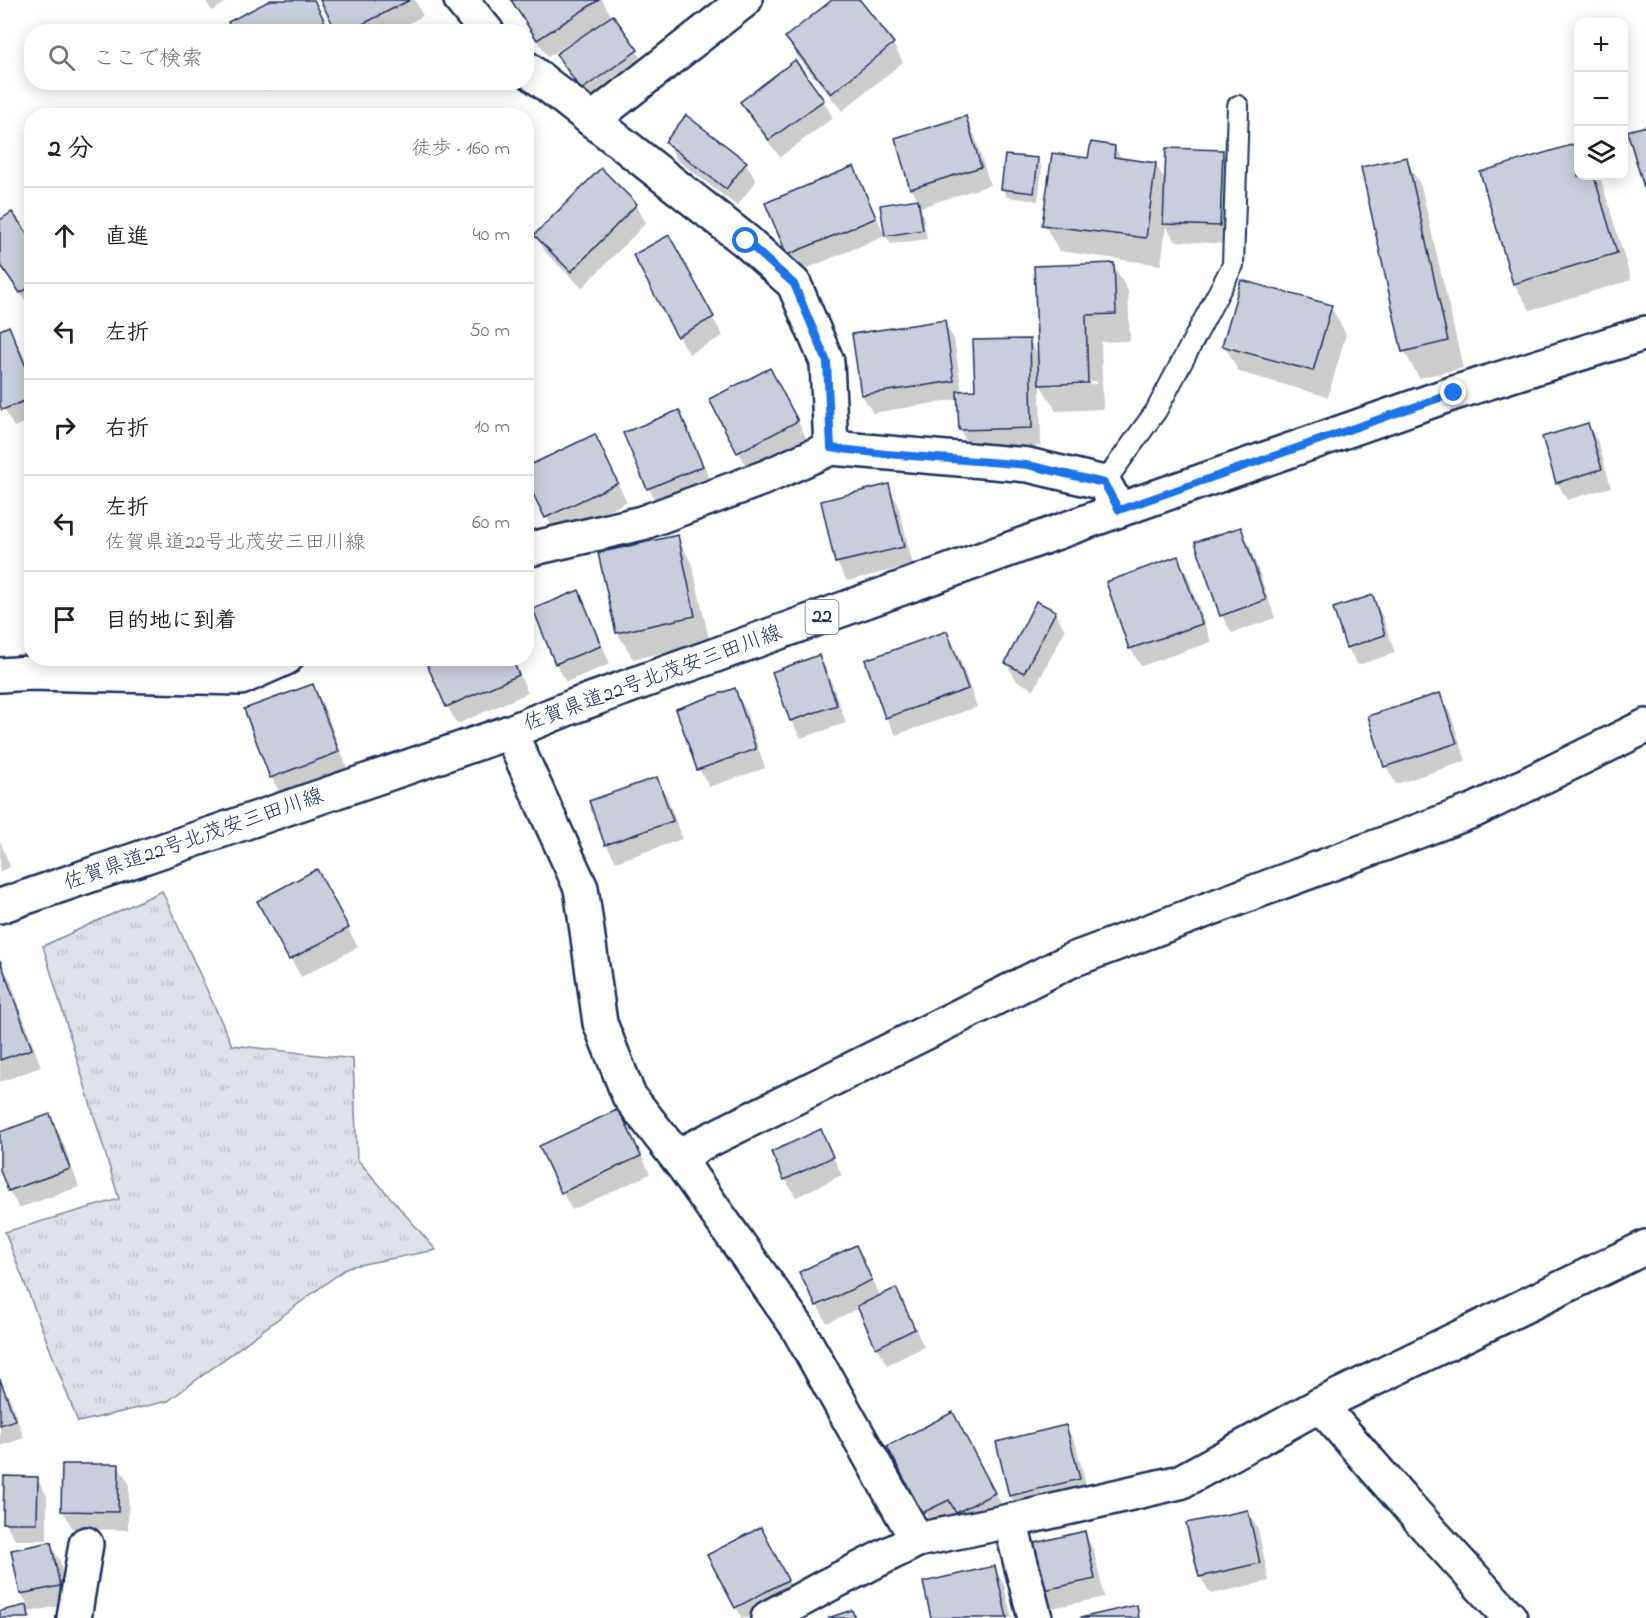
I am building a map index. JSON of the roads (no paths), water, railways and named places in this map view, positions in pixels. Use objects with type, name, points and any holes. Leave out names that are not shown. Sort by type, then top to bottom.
[{"type":"street","points":[[461,0],[480,24]]},
{"type":"street","points":[[592,120],[745,0]]},
{"type":"street","points":[[534,74],[746,241],[794,284],[827,362],[831,448]]},
{"type":"street","name":"佐賀県道22号北茂安三田川線","points":[[0,906],[510,732],[1112,496],[1646,333]]},
{"type":"street","points":[[534,548],[642,523],[766,477],[831,448],[1028,465],[1112,496]]},
{"type":"street","points":[[0,675],[30,673],[241,678],[268,666]]},
{"type":"street","points":[[682,1164],[693,1148],[1072,960],[1475,810],[1646,726]]},
{"type":"street","points":[[510,732],[581,888],[600,1023],[629,1096],[682,1164],[796,1325],[917,1540]]},
{"type":"street","points":[[768,1618],[917,1540],[1180,1482],[1320,1404],[1646,1247]]},
{"type":"street","points":[[1320,1404],[1414,1513],[1510,1618]]},
{"type":"street","points":[[1010,1521],[1035,1618]]},
{"type":"street","points":[[74,1618],[86,1544]]},
{"type":"lane","points":[[1112,496],[1233,265],[1238,106]]}]
